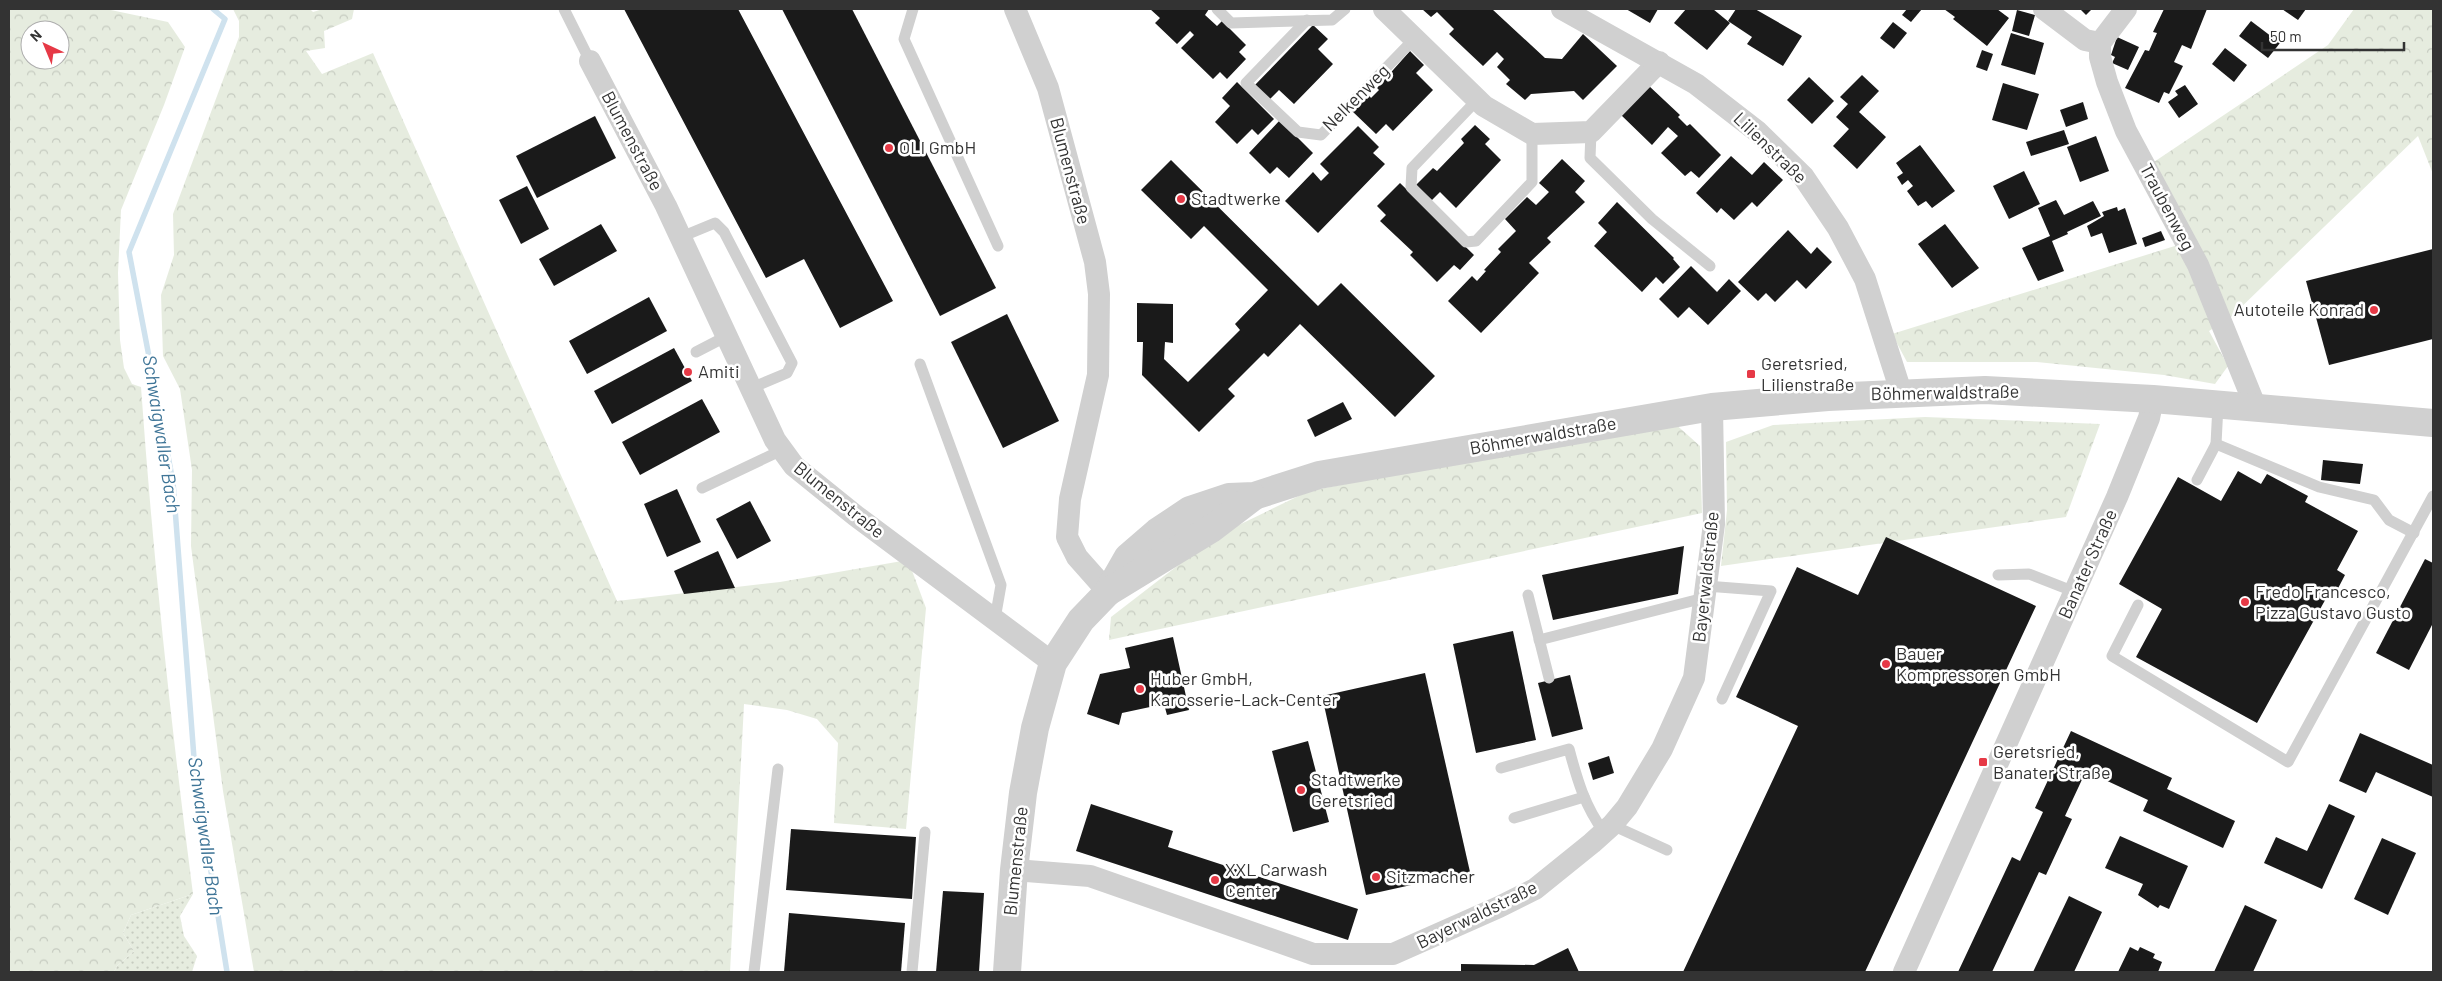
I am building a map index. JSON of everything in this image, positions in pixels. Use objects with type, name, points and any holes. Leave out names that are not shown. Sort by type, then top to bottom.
[{"type":"street","name":"Blumenstraße","points":[[1007,972],[1014,870],[1023,793],[1035,728],[1053,663],[1081,620],[1108,592],[1077,557],[1067,537],[1070,499],[1098,375],[1099,294],[1095,262],[1048,88],[1016,9]]},
{"type":"street","points":[[1384,9],[1484,106],[1532,134],[1591,132],[1659,62]]},
{"type":"street","name":"Lilienstraße","points":[[1562,9],[1696,84],[1758,132],[1803,176],[1838,228],[1865,279],[1901,392]]},
{"type":"street","points":[[2044,9],[2085,40],[2100,43],[2126,9]]},
{"type":"street","name":"Traubenweg","points":[[2100,43],[2100,57],[2126,131],[2198,265],[2256,408]]},
{"type":"street","name":"Blumenstraße","points":[[590,61],[681,237],[775,440],[794,466],[848,509],[1053,663]]},
{"type":"street","name":"Böhmerwaldstraße","points":[[1108,592],[1211,528],[1254,496],[1319,476],[1712,407],[1901,392],[2033,392],[2154,399],[2433,423]]},
{"type":"street","name":"Banater Straße","points":[[1904,972],[2075,592],[2141,438],[2154,399]]},
{"type":"street","name":"Bayerwaldstraße","points":[[1014,870],[1090,876],[1313,954],[1393,963],[1535,889],[1608,829],[1627,807],[1662,749],[1694,678],[1714,524],[1712,407]]},
{"type":"lane","points":[[564,9],[590,61]]},
{"type":"lane","points":[[913,9],[904,39],[998,246]]},
{"type":"lane","points":[[1217,9],[1231,23],[1332,20],[1345,9]]},
{"type":"lane","name":"Nelkenweg","points":[[1307,20],[1246,83],[1298,132],[1321,135],[1415,38]]},
{"type":"lane","points":[[1477,100],[1412,168],[1410,188],[1466,242],[1476,241],[1532,182],[1532,134]]},
{"type":"lane","points":[[1591,132],[1590,158],[1652,219],[1710,266]]},
{"type":"lane","points":[[681,237],[714,223],[724,232],[792,363],[787,373],[751,388]]},
{"type":"lane","points":[[696,352],[727,336]]},
{"type":"lane","points":[[920,364],[1001,585],[995,619]]},
{"type":"lane","points":[[2197,480],[2216,444],[2218,404]]},
{"type":"lane","points":[[2216,444],[2319,487],[2374,500],[2389,520],[2414,533]]},
{"type":"lane","points":[[702,488],[782,450]]},
{"type":"lane","points":[[2138,605],[2112,656],[2288,762],[2433,496]]},
{"type":"lane","points":[[1998,575],[2029,574],[2075,592]]},
{"type":"lane","points":[[1539,640],[1705,592],[1771,590],[1722,699]]},
{"type":"lane","points":[[1528,595],[1549,678]]},
{"type":"lane","points":[[1502,768],[1569,749],[1578,785],[1594,819],[1608,829],[1667,850]]},
{"type":"lane","points":[[754,972],[778,769]]},
{"type":"lane","points":[[1514,818],[1584,797]]},
{"type":"lane","points":[[912,972],[925,832]]},
{"type":"green space","points":[[9,9],[106,9],[168,22],[185,47],[164,105],[121,210],[118,273],[120,340],[124,368],[132,384],[141,387],[163,641],[193,894],[131,915],[123,933],[134,951],[117,966],[114,972],[9,972]]},
{"type":"green space","points":[[233,9],[310,9],[313,12],[323,9],[354,9],[352,19],[324,31],[325,48],[306,51],[322,74],[373,53],[617,601],[780,582],[908,560],[926,608],[906,829],[834,823],[838,743],[817,719],[787,710],[744,704],[730,972],[254,972],[223,791],[191,546],[192,470],[180,389],[163,356],[161,295],[174,255],[173,214],[239,37],[239,21]]},
{"type":"green space","points":[[2354,9],[2433,9],[2433,174],[2418,136],[2230,318],[2209,331],[2228,366],[2215,384],[2164,375],[2037,362],[1907,362],[1892,334],[2178,245],[2142,170],[2328,45]]},
{"type":"green space","points":[[1925,417],[2100,424],[2066,517],[1721,566],[1727,510],[1726,442],[1773,425]]},
{"type":"green space","points":[[1672,421],[1700,446],[1702,513],[1109,640],[1111,617],[1216,536],[1309,491]]},
{"type":"green space","points":[[193,894],[180,916],[184,936],[197,956],[192,972],[114,972],[117,966],[134,951],[123,933],[131,915]]},
{"type":"building","points":[[624,9],[738,9],[893,301],[840,328],[804,259],[766,278]]},
{"type":"building","name":"OLI GmbH","points":[[782,9],[852,9],[996,288],[940,316]]},
{"type":"building","points":[[1150,9],[1209,9],[1205,15],[1217,26],[1222,21],[1246,45],[1239,52],[1246,59],[1227,79],[1220,72],[1213,79],[1181,48],[1194,35],[1190,31],[1177,44],[1155,23],[1160,18]]},
{"type":"building","points":[[1422,9],[1492,9],[1545,58],[1562,59],[1583,34],[1617,66],[1583,100],[1574,91],[1531,94],[1525,100],[1506,84],[1510,80],[1497,67],[1504,59],[1497,52],[1483,66],[1449,34],[1454,29],[1437,12],[1431,17]]},
{"type":"building","points":[[1626,9],[1658,9],[1650,23]]},
{"type":"building","points":[[1686,9],[1713,9],[1730,23],[1707,50],[1674,23]]},
{"type":"building","points":[[1736,9],[1755,9],[1802,36],[1783,66],[1747,44],[1752,37],[1728,21]]},
{"type":"building","points":[[1907,9],[1922,9],[1911,22],[1902,15]]},
{"type":"building","points":[[1944,9],[1997,9],[2009,18],[1987,46],[1953,19],[1955,17]]},
{"type":"building","points":[[2080,9],[2092,9],[2086,15]]},
{"type":"building","points":[[2164,9],[2207,9],[2191,49],[2182,45],[2174,62],[2183,66],[2169,94],[2164,92],[2159,103],[2125,88],[2145,50],[2149,51],[2157,33],[2153,32]]},
{"type":"building","points":[[2282,9],[2306,9],[2298,20]]},
{"type":"building","points":[[2017,10],[2035,15],[2029,36],[2012,31]]},
{"type":"building","points":[[2251,21],[2280,43],[2268,58],[2239,36]]},
{"type":"building","points":[[1893,22],[1907,33],[1894,49],[1880,38]]},
{"type":"building","points":[[1313,25],[1328,39],[1318,49],[1333,64],[1294,104],[1279,90],[1269,100],[1254,86]]},
{"type":"building","points":[[2011,33],[2044,43],[2035,75],[2001,65]]},
{"type":"building","points":[[2117,37],[2139,47],[2128,70],[2112,63],[2115,57],[2111,55]]},
{"type":"building","points":[[2225,48],[2247,65],[2234,82],[2212,64]]},
{"type":"building","points":[[1982,50],[1993,54],[1987,71],[1976,67]]},
{"type":"building","points":[[1410,51],[1424,65],[1416,73],[1433,90],[1393,131],[1386,124],[1376,134],[1352,111],[1368,94],[1371,98],[1379,90],[1377,88]]},
{"type":"building","points":[[1862,75],[1879,91],[1859,112],[1886,137],[1857,169],[1833,146],[1849,129],[1836,117],[1848,104],[1840,97]]},
{"type":"building","points":[[1809,77],[1834,101],[1812,124],[1787,100]]},
{"type":"building","points":[[1237,82],[1274,119],[1258,135],[1252,129],[1237,144],[1215,122],[1230,106],[1222,98]]},
{"type":"building","points":[[2003,83],[2039,94],[2027,130],[1992,120]]},
{"type":"building","points":[[1648,85],[1680,115],[1678,117],[1687,126],[1690,124],[1721,155],[1699,178],[1691,171],[1685,176],[1661,153],[1678,136],[1668,127],[1652,145],[1620,114]]},
{"type":"building","points":[[2185,85],[2198,104],[2179,118],[2168,102],[2178,95],[2175,91]]},
{"type":"building","points":[[2083,102],[2088,119],[2066,127],[2060,110]]},
{"type":"building","points":[[595,116],[616,158],[537,198],[516,156]]},
{"type":"building","points":[[1280,120],[1313,153],[1289,178],[1277,167],[1270,174],[1249,153]]},
{"type":"building","points":[[1475,125],[1490,139],[1485,144],[1501,160],[1456,208],[1440,192],[1432,200],[1416,185],[1433,168],[1437,171],[1464,143],[1461,139]]},
{"type":"building","points":[[1358,126],[1379,147],[1373,153],[1385,164],[1318,233],[1285,201],[1313,172],[1321,181],[1329,173],[1320,164]]},
{"type":"building","points":[[2064,130],[2069,144],[2031,156],[2026,142]]},
{"type":"building","points":[[2096,136],[2109,171],[2080,182],[2067,147]]},
{"type":"building","points":[[1920,145],[1955,191],[1932,208],[1926,201],[1918,206],[1907,191],[1913,186],[1908,180],[1902,185],[1897,177],[1903,173],[1896,163]]},
{"type":"building","points":[[1731,156],[1752,175],[1764,162],[1783,180],[1757,207],[1752,202],[1734,220],[1721,208],[1717,213],[1696,193]]},
{"type":"building","points":[[1562,159],[1585,181],[1575,192],[1585,202],[1547,238],[1551,242],[1529,263],[1539,273],[1481,333],[1448,301],[1472,276],[1477,281],[1486,271],[1484,270],[1501,252],[1498,249],[1516,231],[1505,219],[1527,197],[1536,205],[1549,192],[1539,183]]},
{"type":"building","points":[[1171,160],[1318,306],[1341,283],[1435,376],[1395,417],[1300,324],[1268,357],[1264,353],[1228,389],[1235,396],[1199,432],[1142,375],[1143,342],[1137,342],[1137,303],[1173,304],[1173,343],[1165,342],[1164,359],[1188,382],[1240,330],[1235,324],[1268,290],[1204,226],[1191,239],[1141,190]]},
{"type":"building","points":[[2024,171],[2040,204],[2009,219],[1993,186]]},
{"type":"building","points":[[1400,183],[1474,255],[1460,270],[1454,265],[1437,282],[1410,255],[1413,252],[1380,221],[1386,215],[1377,206]]},
{"type":"building","points":[[527,186],[549,229],[521,244],[499,200]]},
{"type":"building","points":[[2056,200],[2064,215],[2093,201],[2101,216],[2052,241],[2064,271],[2038,281],[2022,248],[2050,236],[2038,208]]},
{"type":"building","points":[[1617,202],[1674,258],[1680,267],[1663,284],[1656,277],[1642,292],[1594,246],[1607,232],[1598,223]]},
{"type":"building","points":[[2117,207],[2118,211],[2125,208],[2137,244],[2109,253],[2102,233],[2091,237],[2087,226],[2104,216],[2102,212]]},
{"type":"building","points":[[601,224],[617,251],[554,286],[539,259]]},
{"type":"building","points":[[1945,224],[1979,268],[1952,288],[1918,244]]},
{"type":"building","points":[[1788,230],[1811,254],[1817,247],[1832,262],[1806,289],[1797,280],[1775,302],[1766,293],[1758,301],[1738,282]]},
{"type":"building","points":[[2161,231],[2165,240],[2145,247],[2142,238]]},
{"type":"building","name":"Autoteile Konrad","points":[[2433,249],[2433,339],[2329,365],[2306,281]]},
{"type":"building","points":[[1691,266],[1717,292],[1729,279],[1741,291],[1708,325],[1689,307],[1678,318],[1659,299]]},
{"type":"building","points":[[649,297],[667,331],[587,374],[569,341]]},
{"type":"building","points":[[1007,314],[1059,421],[1003,448],[951,342]]},
{"type":"building","points":[[674,348],[692,381],[612,424],[594,391]]},
{"type":"building","points":[[702,399],[720,432],[640,475],[622,442]]},
{"type":"building","points":[[1343,402],[1352,419],[1315,437],[1307,420]]},
{"type":"building","points":[[2323,460],[2363,464],[2360,484],[2321,480]]},
{"type":"building","name":"Fredo Francesco, Pizza Gustavo Gusto","points":[[2238,471],[2261,484],[2267,474],[2308,496],[2305,502],[2358,531],[2337,570],[2345,575],[2334,596],[2329,593],[2257,723],[2136,657],[2162,609],[2119,584],[2178,477],[2221,501]]},
{"type":"building","points":[[677,489],[701,542],[667,557],[644,504]]},
{"type":"building","points":[[750,501],[771,541],[737,559],[716,519]]},
{"type":"building","points":[[1886,537],[2036,606],[1865,972],[1683,972],[1798,726],[1736,697],[1797,567],[1858,595]]},
{"type":"building","points":[[1684,546],[1678,594],[1553,620],[1542,575]]},
{"type":"building","points":[[718,551],[735,588],[684,594],[674,571]]},
{"type":"building","points":[[2425,559],[2433,563],[2433,623],[2409,670],[2376,653]]},
{"type":"building","points":[[1513,631],[1536,740],[1476,753],[1453,644]]},
{"type":"building","name":"Huber GmbH, Karosserie-Lack-Center","points":[[1173,637],[1189,710],[1167,715],[1164,704],[1122,713],[1119,725],[1087,714],[1100,674],[1130,668],[1125,648]]},
{"type":"building","points":[[1425,673],[1470,872],[1366,895],[1322,696]]},
{"type":"building","points":[[1570,675],[1583,729],[1552,737],[1538,683]]},
{"type":"building","points":[[2071,731],[2172,778],[2167,789],[2235,821],[2223,848],[2143,811],[2148,800],[2086,771],[2065,816],[2072,819],[2046,875],[2039,872],[1992,972],[1958,972],[2012,857],[2020,861],[2043,812],[2035,808]]},
{"type":"building","points":[[2360,733],[2433,765],[2433,797],[2376,772],[2366,793],[2339,781]]},
{"type":"building","name":"Stadtwerke Geretsried","points":[[1308,741],[1329,822],[1293,832],[1272,751]]},
{"type":"building","points":[[1609,756],[1614,773],[1593,780],[1588,763]]},
{"type":"building","name":"XXL Carwash Center","points":[[1091,804],[1173,831],[1168,847],[1358,909],[1348,940],[1076,851]]},
{"type":"building","points":[[2329,804],[2355,816],[2322,889],[2264,863],[2276,837],[2307,851]]},
{"type":"building","points":[[791,829],[916,837],[912,899],[786,890]]},
{"type":"building","points":[[2120,836],[2188,866],[2169,909],[2160,905],[2158,908],[2138,895],[2143,884],[2105,868]]},
{"type":"building","points":[[2382,838],[2416,853],[2388,915],[2354,899]]},
{"type":"building","points":[[943,891],[984,893],[979,972],[936,972]]},
{"type":"building","points":[[2069,896],[2102,912],[2074,972],[2033,972]]},
{"type":"building","points":[[2245,905],[2277,920],[2253,972],[2214,972]]},
{"type":"building","points":[[789,913],[905,923],[901,972],[784,972]]},
{"type":"building","points":[[2130,947],[2138,951],[2140,947],[2155,954],[2153,958],[2162,962],[2158,972],[2118,972]]},
{"type":"building","points":[[1568,948],[1579,972],[1461,972],[1461,964],[1534,965]]},
{"type":"waterway","name":"Schwaigwaller Bach","points":[[213,9],[225,19],[129,252],[173,482],[195,771],[227,972]]},
{"type":"place","name":"OLI GmbH","points":[[889,148]]},
{"type":"place","name":"Stadtwerke","points":[[1181,199]]},
{"type":"place","name":"Autoteile Konrad","points":[[2374,310]]},
{"type":"place","name":"Amiti","points":[[688,372]]},
{"type":"place","name":"Geretsried, Lilienstraße","points":[[1751,374]]},
{"type":"place","name":"Fredo Francesco, Pizza Gustavo Gusto","points":[[2245,602]]},
{"type":"place","name":"Bauer Kompressoren GmbH","points":[[1886,664]]},
{"type":"place","name":"Huber GmbH, Karosserie-Lack-Center","points":[[1140,689]]},
{"type":"place","name":"Geretsried, Banater Straße","points":[[1983,762]]},
{"type":"place","name":"Stadtwerke Geretsried","points":[[1301,790]]},
{"type":"place","name":"Sitzmacher","points":[[1376,877]]},
{"type":"place","name":"XXL Carwash Center","points":[[1215,880]]}]
